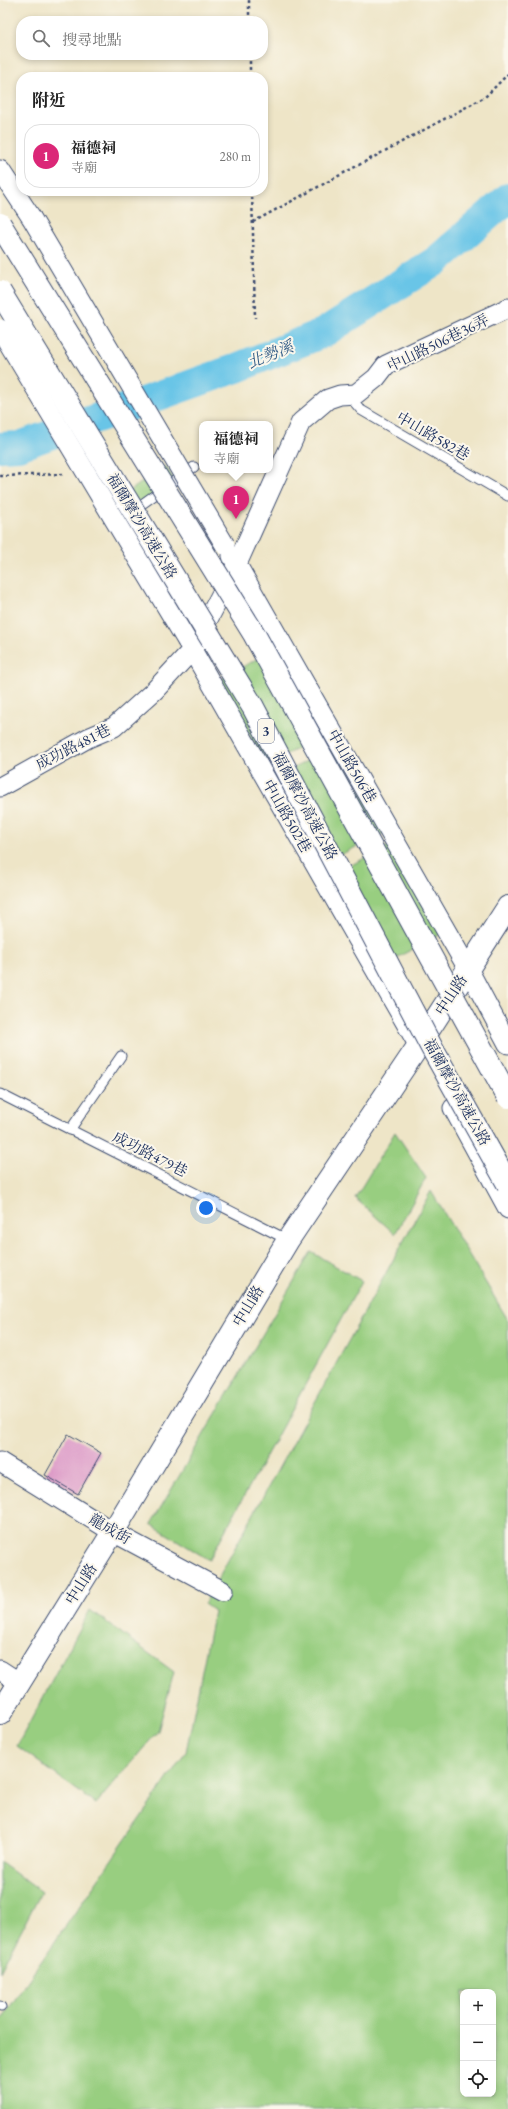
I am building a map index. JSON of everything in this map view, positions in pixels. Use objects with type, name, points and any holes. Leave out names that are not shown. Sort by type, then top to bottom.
[{"type":"main road","points":[[0,224],[254,634],[508,1097]]},
{"type":"main road","name":"福爾摩沙高速公路","points":[[0,292],[253,707],[430,1043],[508,1184]]},
{"type":"main road","name":"中山路","points":[[0,1714],[113,1532],[288,1240],[419,1045],[508,907]]},
{"type":"street","name":"中山路506巷","points":[[0,170],[16,194]]},
{"type":"street","name":"中山路506巷","points":[[17,196],[237,564],[468,969],[508,1044]]},
{"type":"street","name":"中山路506巷36弄","points":[[237,564],[301,422],[328,399],[356,394],[376,378],[386,365],[508,308]]},
{"type":"street","name":"中山路502巷","points":[[0,330],[419,1045],[508,1209]]},
{"type":"street","name":"成功路481巷","points":[[0,787],[88,738],[114,727],[154,691],[188,649],[237,564]]},
{"type":"street","name":"龍成街","points":[[0,1462],[113,1532],[223,1591]]},
{"type":"street","points":[[0,1670],[20,1683]]},
{"type":"lane","name":"中山路582巷","points":[[348,395],[361,410],[508,496]]},
{"type":"lane","points":[[188,649],[109,528],[194,467]]},
{"type":"lane","points":[[70,1130],[121,1056]]},
{"type":"lane","name":"成功路479巷","points":[[0,1094],[288,1240]]},
{"type":"path","points":[[249,0],[249,16]]},
{"type":"path","points":[[250,60],[250,72]]},
{"type":"path","points":[[253,222],[484,97],[508,74]]},
{"type":"path","points":[[252,196],[255,318]]},
{"type":"path","points":[[0,476],[65,474]]},
{"type":"green space","points":[[165,466],[175,481],[126,514],[117,500]]},
{"type":"green space","points":[[279,646],[327,733],[266,765],[218,681]]},
{"type":"green space","points":[[334,745],[384,833],[326,862],[277,778]]},
{"type":"green space","points":[[390,845],[441,934],[379,967],[332,875]]},
{"type":"green space","points":[[395,1132],[426,1178],[395,1234],[355,1198]]},
{"type":"green space","points":[[431,1191],[508,1320],[508,2109],[0,2109],[0,2021],[186,1752],[214,1611],[204,1604]]},
{"type":"green space","points":[[311,1252],[362,1281],[209,1560],[151,1524]]},
{"type":"green space","points":[[90,1610],[174,1672],[158,1731],[96,1804],[17,1746]]},
{"type":"green space","points":[[0,1862],[41,1892],[0,1971]]},
{"type":"building","points":[[68,1434],[101,1453],[78,1494],[45,1475]]},
{"type":"waterway","name":"北勢溪","points":[[0,447],[19,446],[234,369],[323,333],[436,261],[508,198]]},
{"type":"place","name":"福德祠","points":[[236,519]]}]
